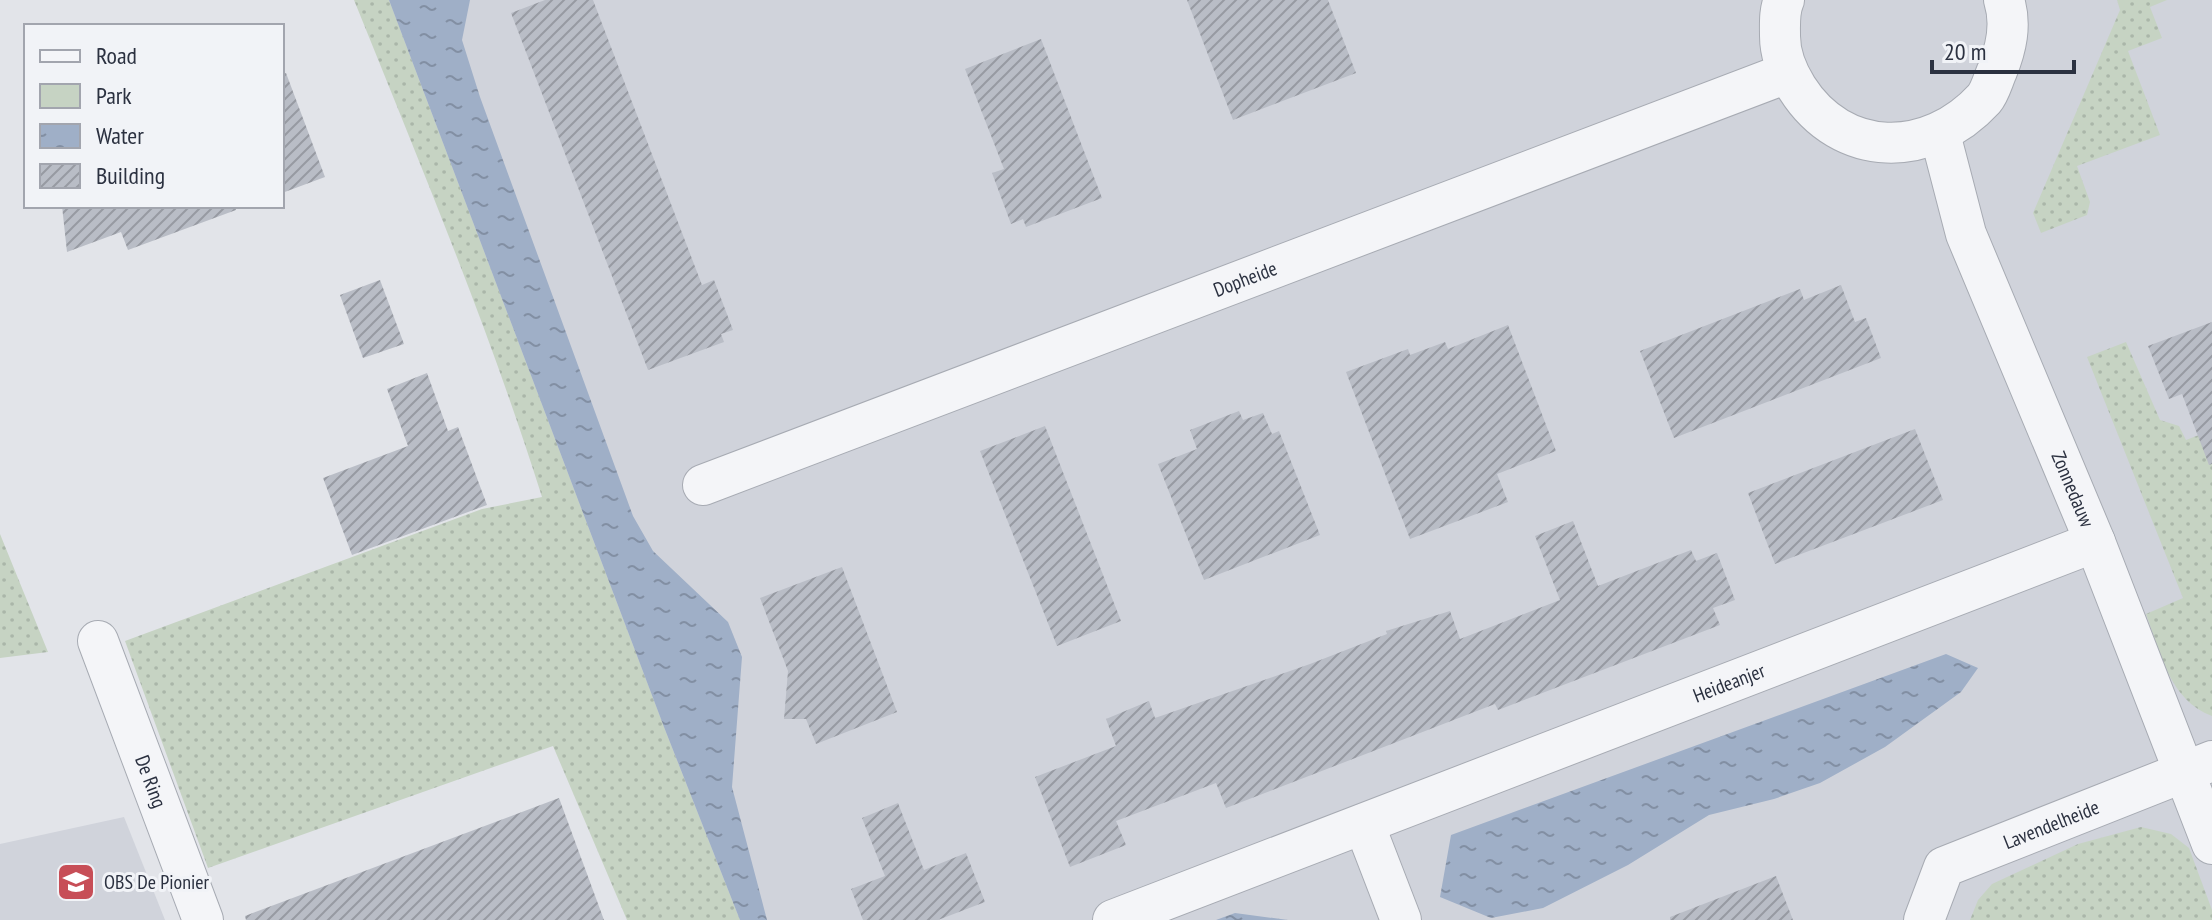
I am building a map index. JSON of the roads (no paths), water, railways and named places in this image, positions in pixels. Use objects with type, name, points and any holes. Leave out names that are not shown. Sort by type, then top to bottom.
[{"type":"street","points":[[1784,0],[1780,46],[1787,73],[1808,106],[1824,121],[1865,141],[1905,143],[1940,134],[1986,98],[2007,45],[2004,0]]},
{"type":"street","name":"Dopheide","points":[[703,485],[1787,73]]},
{"type":"street","name":"Zonnedauw","points":[[1940,134],[1966,234],[2095,542],[2198,767],[2212,844]]},
{"type":"street","name":"Heideanjer","points":[[1113,920],[2095,542]]},
{"type":"street","name":"De Ring","points":[[98,641],[203,920]]},
{"type":"street","name":"Lavendelheide","points":[[1924,920],[1944,867],[2198,767]]},
{"type":"street","points":[[1364,824],[1401,920]]},
{"type":"water","points":[[389,0],[470,0],[462,40],[480,97],[633,516],[653,551],[728,622],[742,657],[732,787],[767,920],[740,920]]},
{"type":"water","points":[[1946,654],[1978,668],[1961,692],[1885,747],[1820,783],[1774,799],[1709,815],[1628,865],[1543,908],[1491,918],[1440,897],[1451,835]]},
{"type":"water","points":[[1235,913],[1288,920],[1216,920]]},
{"type":"place","name":"OBS De Pionier","points":[[76,882]]}]
